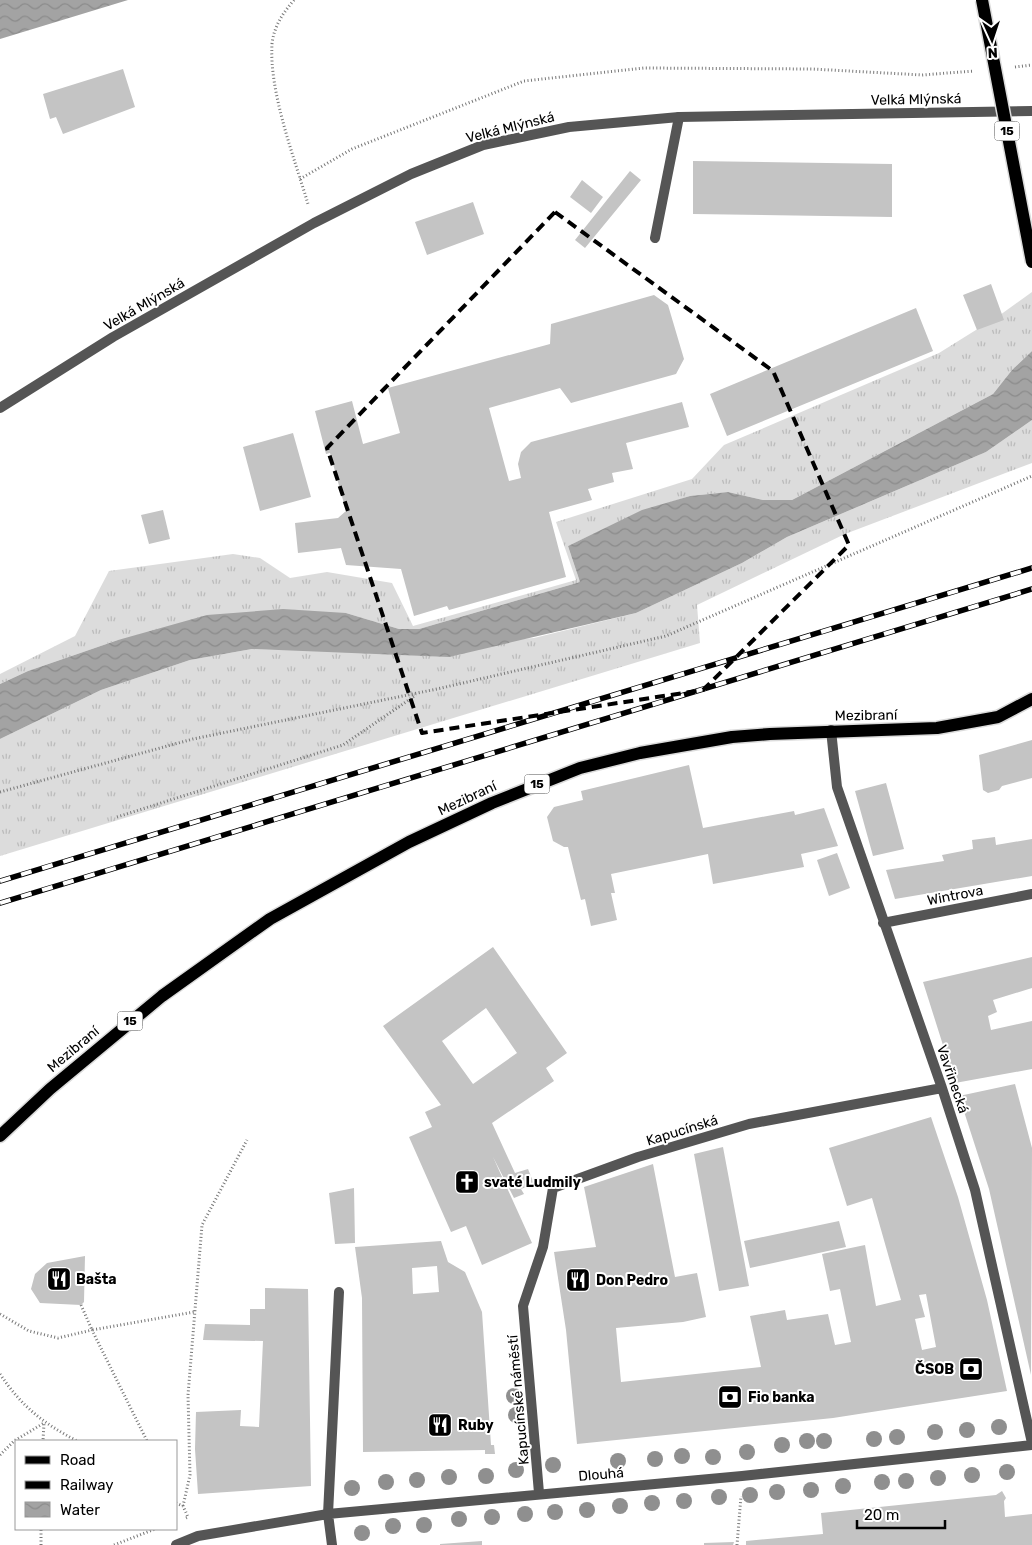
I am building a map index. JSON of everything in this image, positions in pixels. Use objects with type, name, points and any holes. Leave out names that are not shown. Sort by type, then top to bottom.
[{"type":"main road","name":"15","points":[[982,0],[1032,262]]},
{"type":"main road","name":"Mezibraní","points":[[0,1136],[56,1083],[169,990],[270,919],[408,842],[492,803],[580,768],[640,753],[732,737],[831,730],[937,728],[980,722],[998,717],[1032,699]]},
{"type":"street","name":"Velká Mlýnská","points":[[0,408],[113,337],[314,223],[411,174],[483,145],[568,127],[679,117],[1032,111]]},
{"type":"street","points":[[655,238],[679,117]]},
{"type":"street","name":"Vavřinecká","points":[[831,730],[837,788],[942,1088],[975,1190],[1032,1444]]},
{"type":"street","name":"Wintrova","points":[[883,923],[1032,894]]},
{"type":"street","name":"Kapucínská","points":[[524,1306],[543,1248],[553,1188],[638,1157],[750,1124],[942,1088]]},
{"type":"street","points":[[332,1545],[328,1514],[339,1292]]},
{"type":"street","name":"Kapucínské náměstí","points":[[524,1306],[539,1493]]},
{"type":"street","name":"Dlouhá","points":[[176,1545],[198,1536],[328,1514],[539,1493],[742,1476],[1032,1444]]},
{"type":"path","points":[[294,0],[280,15],[272,43],[274,74],[285,129],[314,223]]},
{"type":"path","points":[[1012,67],[1032,65]]},
{"type":"path","points":[[300,179],[352,149],[524,82],[644,68],[812,69],[922,75],[983,70]]},
{"type":"path","points":[[0,792],[193,739],[419,693],[666,636],[1032,476]]},
{"type":"path","points":[[117,817],[342,745],[419,693]]},
{"type":"path","points":[[188,1517],[183,1506],[190,1475],[188,1395],[202,1225],[247,1140]]},
{"type":"path","points":[[81,1305],[147,1440]]},
{"type":"path","points":[[0,1314],[29,1331],[58,1338],[194,1312]]},
{"type":"path","points":[[0,1374],[12,1391],[44,1423],[75,1440]]},
{"type":"path","points":[[43,1440],[44,1423]]},
{"type":"path","points":[[16,1440],[44,1423]]},
{"type":"path","points":[[0,1455],[15,1440]]},
{"type":"path","points":[[737,1545],[742,1476]]},
{"type":"path","points":[[178,1504],[183,1506]]},
{"type":"path","points":[[41,1530],[41,1545]]},
{"type":"path","points":[[114,1545],[152,1530]]},
{"type":"highlighted area","points":[[555,212],[773,371],[849,545],[703,690],[422,733],[327,448]]},
{"type":"green space","points":[[1032,292],[1032,351],[1012,370],[993,394],[792,500],[763,500],[728,492],[690,496],[642,511],[568,546],[580,582],[419,629],[399,629],[346,613],[118,640],[28,671],[0,684],[0,674],[75,636],[109,571],[233,554],[260,558],[290,578],[327,572],[392,583],[413,626],[576,580],[556,522],[692,479],[724,445],[939,353],[1000,315]]},
{"type":"green space","points":[[1032,420],[1032,463],[845,534],[697,605],[700,643],[0,856],[0,739],[101,690],[190,660],[252,649],[344,651],[534,638],[636,613],[742,563],[787,537],[986,452]]},
{"type":"water","points":[[0,0],[128,0],[0,39]]},
{"type":"water","points":[[1032,351],[1032,420],[986,452],[787,537],[742,563],[636,613],[449,657],[252,649],[190,660],[101,690],[0,739],[0,684],[28,671],[118,640],[207,615],[283,609],[346,613],[399,629],[419,629],[580,582],[568,546],[642,510],[690,496],[728,492],[763,500],[792,500],[993,394],[1012,370]]},
{"type":"building","points":[[123,69],[135,107],[63,134],[56,117],[50,119],[43,94]]},
{"type":"building","points":[[693,161],[892,164],[892,217],[693,214]]},
{"type":"building","points":[[630,171],[641,180],[585,248],[575,240]]},
{"type":"building","points":[[582,180],[603,197],[591,213],[570,197]]},
{"type":"building","points":[[473,202],[484,234],[427,255],[415,222]]},
{"type":"building","points":[[991,284],[1004,320],[977,330],[963,295]]},
{"type":"building","points":[[654,295],[668,305],[684,359],[676,374],[571,403],[560,388],[489,408],[509,481],[521,478],[518,464],[521,452],[531,442],[682,402],[689,427],[626,443],[633,469],[612,473],[614,482],[588,489],[592,500],[549,512],[566,577],[449,610],[447,606],[414,616],[401,569],[346,565],[341,548],[298,553],[295,523],[338,518],[346,511],[330,453],[326,454],[315,411],[352,401],[363,444],[400,433],[388,388],[550,344],[551,324]]},
{"type":"building","points":[[916,308],[933,351],[727,436],[710,394]]},
{"type":"building","points":[[293,433],[311,497],[260,511],[243,447]]},
{"type":"building","points":[[163,510],[170,539],[149,544],[141,515]]},
{"type":"building","points":[[1032,740],[1032,778],[1002,786],[999,790],[988,793],[983,790],[979,755]]},
{"type":"building","points":[[689,765],[703,828],[794,811],[795,815],[824,808],[838,846],[801,854],[804,867],[713,884],[708,854],[611,874],[615,893],[611,893],[617,920],[591,926],[585,899],[581,900],[568,847],[553,841],[547,817],[554,807],[583,800],[581,791]]},
{"type":"building","points":[[886,783],[904,849],[873,856],[855,791]]},
{"type":"building","points":[[995,837],[996,845],[1032,839],[1032,876],[895,899],[886,870],[944,861],[942,855],[973,849],[972,840]]},
{"type":"building","points":[[837,853],[850,888],[829,896],[817,860]]},
{"type":"building","points":[[493,947],[567,1053],[546,1068],[554,1081],[492,1123],[515,1173],[528,1169],[534,1184],[521,1189],[524,1194],[514,1198],[493,1157],[532,1243],[482,1265],[466,1226],[451,1232],[409,1137],[432,1127],[425,1112],[441,1105],[383,1026]],"holes":[[[486,1008],[517,1053],[473,1084],[442,1041]]]},
{"type":"building","points":[[1032,957],[1032,988],[993,1000],[997,1012],[988,1016],[991,1030],[1032,1021],[1032,1069],[955,1083],[923,982]]},
{"type":"building","points":[[1015,1084],[1032,1148],[1031,1375],[989,1189],[959,1096]]},
{"type":"building","points":[[931,1117],[958,1197],[987,1300],[1007,1391],[833,1418],[577,1444],[566,1330],[554,1252],[596,1247],[584,1187],[653,1164],[675,1277],[697,1273],[706,1317],[683,1322],[616,1328],[621,1382],[761,1367],[750,1316],[785,1310],[787,1320],[828,1314],[835,1345],[851,1342],[840,1289],[830,1291],[822,1254],[865,1245],[876,1306],[901,1300],[872,1198],[847,1206],[829,1148]],"holes":[[[926,1294],[936,1347],[922,1350],[915,1319],[925,1317],[919,1295]]]},
{"type":"building","points":[[723,1147],[749,1286],[719,1291],[694,1154]]},
{"type":"building","points":[[354,1188],[355,1243],[335,1244],[329,1193]]},
{"type":"building","points":[[839,1221],[846,1247],[750,1268],[744,1241]]},
{"type":"building","points":[[441,1241],[448,1262],[465,1272],[482,1312],[491,1445],[494,1445],[495,1454],[485,1454],[485,1450],[363,1452],[362,1298],[355,1247]],"holes":[[[437,1266],[439,1292],[413,1294],[412,1268]]]},
{"type":"building","name":"Bašta","points":[[85,1256],[84,1302],[81,1305],[40,1303],[31,1289],[35,1274],[47,1263]]},
{"type":"building","points":[[265,1288],[308,1289],[311,1486],[198,1494],[195,1449],[196,1412],[241,1410],[240,1426],[259,1427],[263,1341],[203,1340],[205,1324],[250,1325],[250,1309],[265,1309]]},
{"type":"building","points":[[1002,1491],[1006,1498],[1004,1501],[1005,1517],[1032,1514],[1032,1545],[746,1545],[746,1541],[823,1534],[821,1513],[996,1495]]},
{"type":"building","points":[[482,1541],[482,1545],[440,1545],[440,1544]]},
{"type":"building","points":[[734,1542],[733,1545],[704,1545],[704,1543]]},
{"type":"railway","points":[[0,881],[1032,568]]},
{"type":"railway","points":[[0,903],[1032,589]]},
{"type":"place","name":"svaté Ludmily","points":[[467,1182]]},
{"type":"place","name":"Bašta","points":[[59,1279]]},
{"type":"place","name":"Don Pedro","points":[[578,1280]]},
{"type":"place","name":"ČSOB","points":[[971,1369]]},
{"type":"place","name":"Fio banka","points":[[730,1397]]},
{"type":"place","name":"Ruby","points":[[440,1425]]}]
